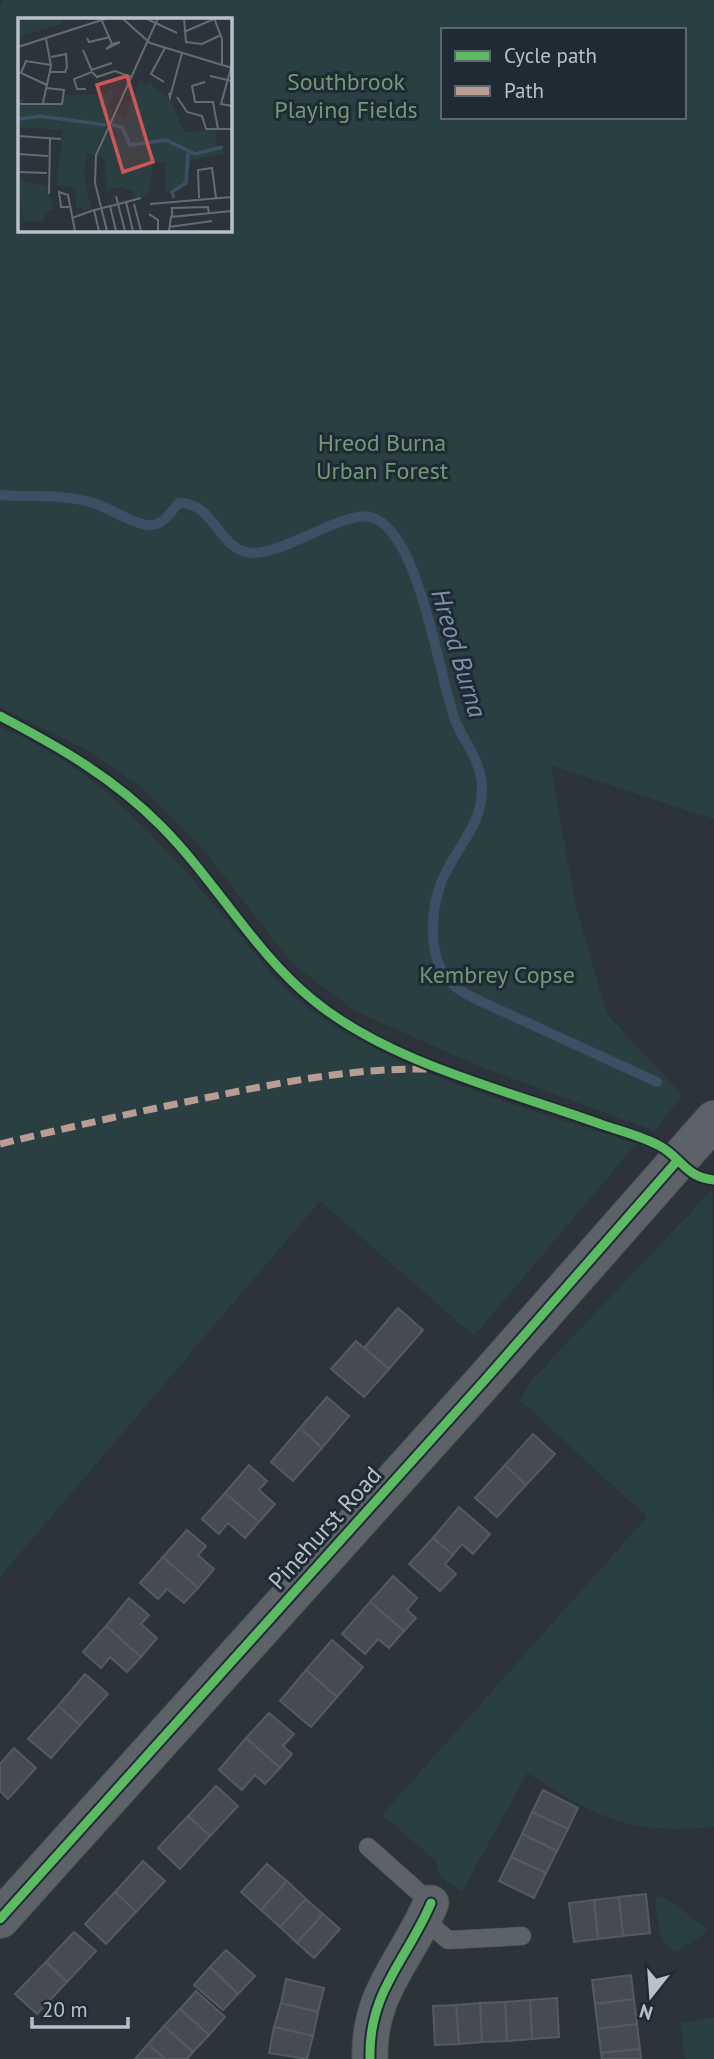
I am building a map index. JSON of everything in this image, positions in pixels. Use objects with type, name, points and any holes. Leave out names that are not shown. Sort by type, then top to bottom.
[{"type":"street","name":"Pinehurst Road","points":[[0,1919],[484,1381],[714,1120]]},
{"type":"street","points":[[370,2059],[369,2036],[374,2009],[428,1911]]},
{"type":"lane","points":[[368,1847],[428,1911],[448,1940],[522,1936]]},
{"type":"green space","points":[[3,0],[714,0],[714,819],[551,765],[575,903],[607,1014],[682,1095],[655,1131],[481,1067],[355,1011],[292,963],[205,852],[143,789],[89,751],[0,707],[0,7]]},
{"type":"green space","points":[[0,727],[67,763],[125,809],[202,890],[278,981],[297,999],[333,1025],[415,1068],[636,1144],[474,1336],[320,1201],[0,1577]]},
{"type":"green space","points":[[712,1190],[714,1827],[658,1828],[615,1820],[574,1802],[527,1773],[462,1892],[440,1876],[436,1861],[382,1815],[647,1517],[520,1400],[531,1381]]},
{"type":"green space","points":[[655,1897],[666,1899],[707,1928],[703,1935],[675,1952],[669,1948],[659,1928]]},
{"type":"green space","points":[[714,2017],[714,2059],[685,2059],[681,2023]]},
{"type":"building","points":[[398,1308],[423,1330],[389,1369],[364,1348]]},
{"type":"building","points":[[356,1341],[389,1369],[364,1397],[331,1369]]},
{"type":"building","points":[[327,1397],[349,1416],[322,1448],[300,1428]]},
{"type":"building","points":[[300,1428],[322,1448],[293,1481],[271,1462]]},
{"type":"building","points":[[533,1434],[555,1454],[526,1485],[505,1465]]},
{"type":"building","points":[[249,1465],[267,1481],[259,1490],[275,1504],[259,1522],[225,1493]]},
{"type":"building","points":[[505,1465],[526,1485],[497,1517],[475,1498]]},
{"type":"building","points":[[225,1493],[259,1522],[245,1538],[228,1523],[219,1534],[202,1519]]},
{"type":"building","points":[[459,1507],[490,1534],[473,1554],[462,1544],[453,1555],[433,1538]]},
{"type":"building","points":[[187,1530],[206,1546],[198,1555],[214,1569],[198,1588],[163,1557]]},
{"type":"building","points":[[433,1538],[453,1555],[445,1564],[456,1574],[440,1591],[409,1564]]},
{"type":"building","points":[[163,1557],[198,1588],[184,1603],[167,1589],[158,1599],[140,1583]]},
{"type":"building","points":[[393,1576],[417,1598],[407,1610],[416,1618],[404,1631],[370,1602]]},
{"type":"building","points":[[129,1598],[149,1615],[141,1624],[157,1638],[141,1657],[106,1626]]},
{"type":"building","points":[[370,1602],[404,1631],[389,1648],[378,1639],[365,1654],[342,1634]]},
{"type":"building","points":[[106,1626],[141,1657],[127,1672],[110,1657],[101,1668],[83,1652]]},
{"type":"building","points":[[332,1640],[363,1667],[337,1697],[306,1670]]},
{"type":"building","points":[[306,1670],[337,1697],[311,1727],[280,1701]]},
{"type":"building","points":[[85,1674],[108,1694],[80,1725],[58,1706]]},
{"type":"building","points":[[58,1706],[80,1725],[51,1758],[28,1739]]},
{"type":"building","points":[[269,1713],[294,1734],[283,1746],[292,1754],[280,1768],[246,1738]]},
{"type":"building","points":[[246,1738],[280,1768],[265,1784],[255,1775],[242,1790],[219,1770]]},
{"type":"building","points":[[14,1748],[36,1768],[8,1799],[0,1791],[0,1764]]},
{"type":"building","points":[[216,1786],[238,1806],[210,1836],[188,1816]]},
{"type":"building","points":[[543,1790],[578,1808],[568,1829],[532,1812]]},
{"type":"building","points":[[532,1812],[568,1829],[557,1851],[522,1834]]},
{"type":"building","points":[[188,1816],[210,1836],[180,1869],[158,1848]]},
{"type":"building","points":[[522,1834],[557,1851],[546,1873],[511,1857]]},
{"type":"building","points":[[511,1857],[546,1873],[534,1898],[499,1881]]},
{"type":"building","points":[[143,1861],[165,1881],[136,1912],[115,1892]]},
{"type":"building","points":[[267,1864],[287,1881],[261,1910],[241,1892]]},
{"type":"building","points":[[287,1881],[306,1899],[280,1927],[261,1910]]},
{"type":"building","points":[[115,1892],[136,1912],[106,1944],[85,1924]]},
{"type":"building","points":[[646,1894],[650,1933],[623,1936],[619,1897]]},
{"type":"building","points":[[619,1897],[623,1936],[598,1939],[594,1900]]},
{"type":"building","points":[[306,1899],[323,1914],[297,1943],[280,1927]]},
{"type":"building","points":[[594,1900],[598,1939],[574,1942],[569,1903]]},
{"type":"building","points":[[323,1914],[340,1929],[314,1958],[297,1943]]},
{"type":"building","points":[[74,1932],[96,1951],[67,1982],[46,1962]]},
{"type":"building","points":[[226,1950],[255,1976],[238,1994],[210,1967]]},
{"type":"building","points":[[46,1962],[67,1982],[37,2014],[15,1994]]},
{"type":"building","points":[[210,1967],[238,1994],[223,2010],[194,1985]]},
{"type":"building","points":[[631,1975],[634,1999],[595,2004],[592,1980]]},
{"type":"building","points":[[286,1979],[324,1988],[318,2012],[281,2003]]},
{"type":"building","points":[[196,1991],[225,2017],[209,2035],[180,2009]]},
{"type":"building","points":[[557,1998],[559,2037],[532,2039],[530,2000]]},
{"type":"building","points":[[634,1999],[637,2024],[598,2029],[595,2004]]},
{"type":"building","points":[[530,2000],[532,2039],[507,2041],[505,2002]]},
{"type":"building","points":[[505,2002],[507,2041],[482,2042],[480,2003]]},
{"type":"building","points":[[281,2003],[318,2012],[313,2036],[274,2027]]},
{"type":"building","points":[[480,2003],[482,2042],[459,2044],[456,2005]]},
{"type":"building","points":[[456,2005],[459,2044],[435,2045],[433,2006]]},
{"type":"building","points":[[180,2009],[209,2035],[193,2052],[164,2026]]},
{"type":"building","points":[[637,2024],[640,2049],[601,2053],[598,2029]]},
{"type":"building","points":[[164,2026],[193,2052],[187,2059],[165,2059],[148,2044]]},
{"type":"building","points":[[274,2027],[313,2036],[307,2059],[269,2053]]},
{"type":"building","points":[[148,2044],[165,2059],[135,2059]]},
{"type":"building","points":[[640,2049],[641,2059],[602,2059],[601,2053]]},
{"type":"waterway","name":"Hreod Burna","points":[[0,495],[74,499],[94,503],[137,522],[151,525],[163,520],[179,503],[191,505],[201,510],[232,545],[242,551],[254,553],[283,546],[330,525],[359,517],[370,517],[387,527],[402,547],[414,575],[455,720],[476,762],[481,779],[481,801],[475,822],[447,870],[437,895],[433,938],[440,966],[449,981],[466,994],[657,1082]]},
{"type":"marked path","points":[[0,1144],[291,1081],[345,1073],[428,1069]]},
{"type":"cycle path","points":[[0,716],[105,778],[143,809],[181,847],[272,960],[313,1000],[344,1022],[378,1042],[452,1074],[645,1139],[666,1150],[689,1171],[714,1180]]},
{"type":"cycle path","points":[[0,1919],[484,1381],[677,1161]]},
{"type":"cycle path","points":[[370,2059],[371,2035],[382,1995],[431,1903]]},
{"type":"park label","name":"Southbrook Playing Fields","points":[[346,96]]},
{"type":"park label","name":"Hreod Burna Urban Forest","points":[[382,457]]},
{"type":"park label","name":"Kembrey Copse","points":[[497,975]]}]
